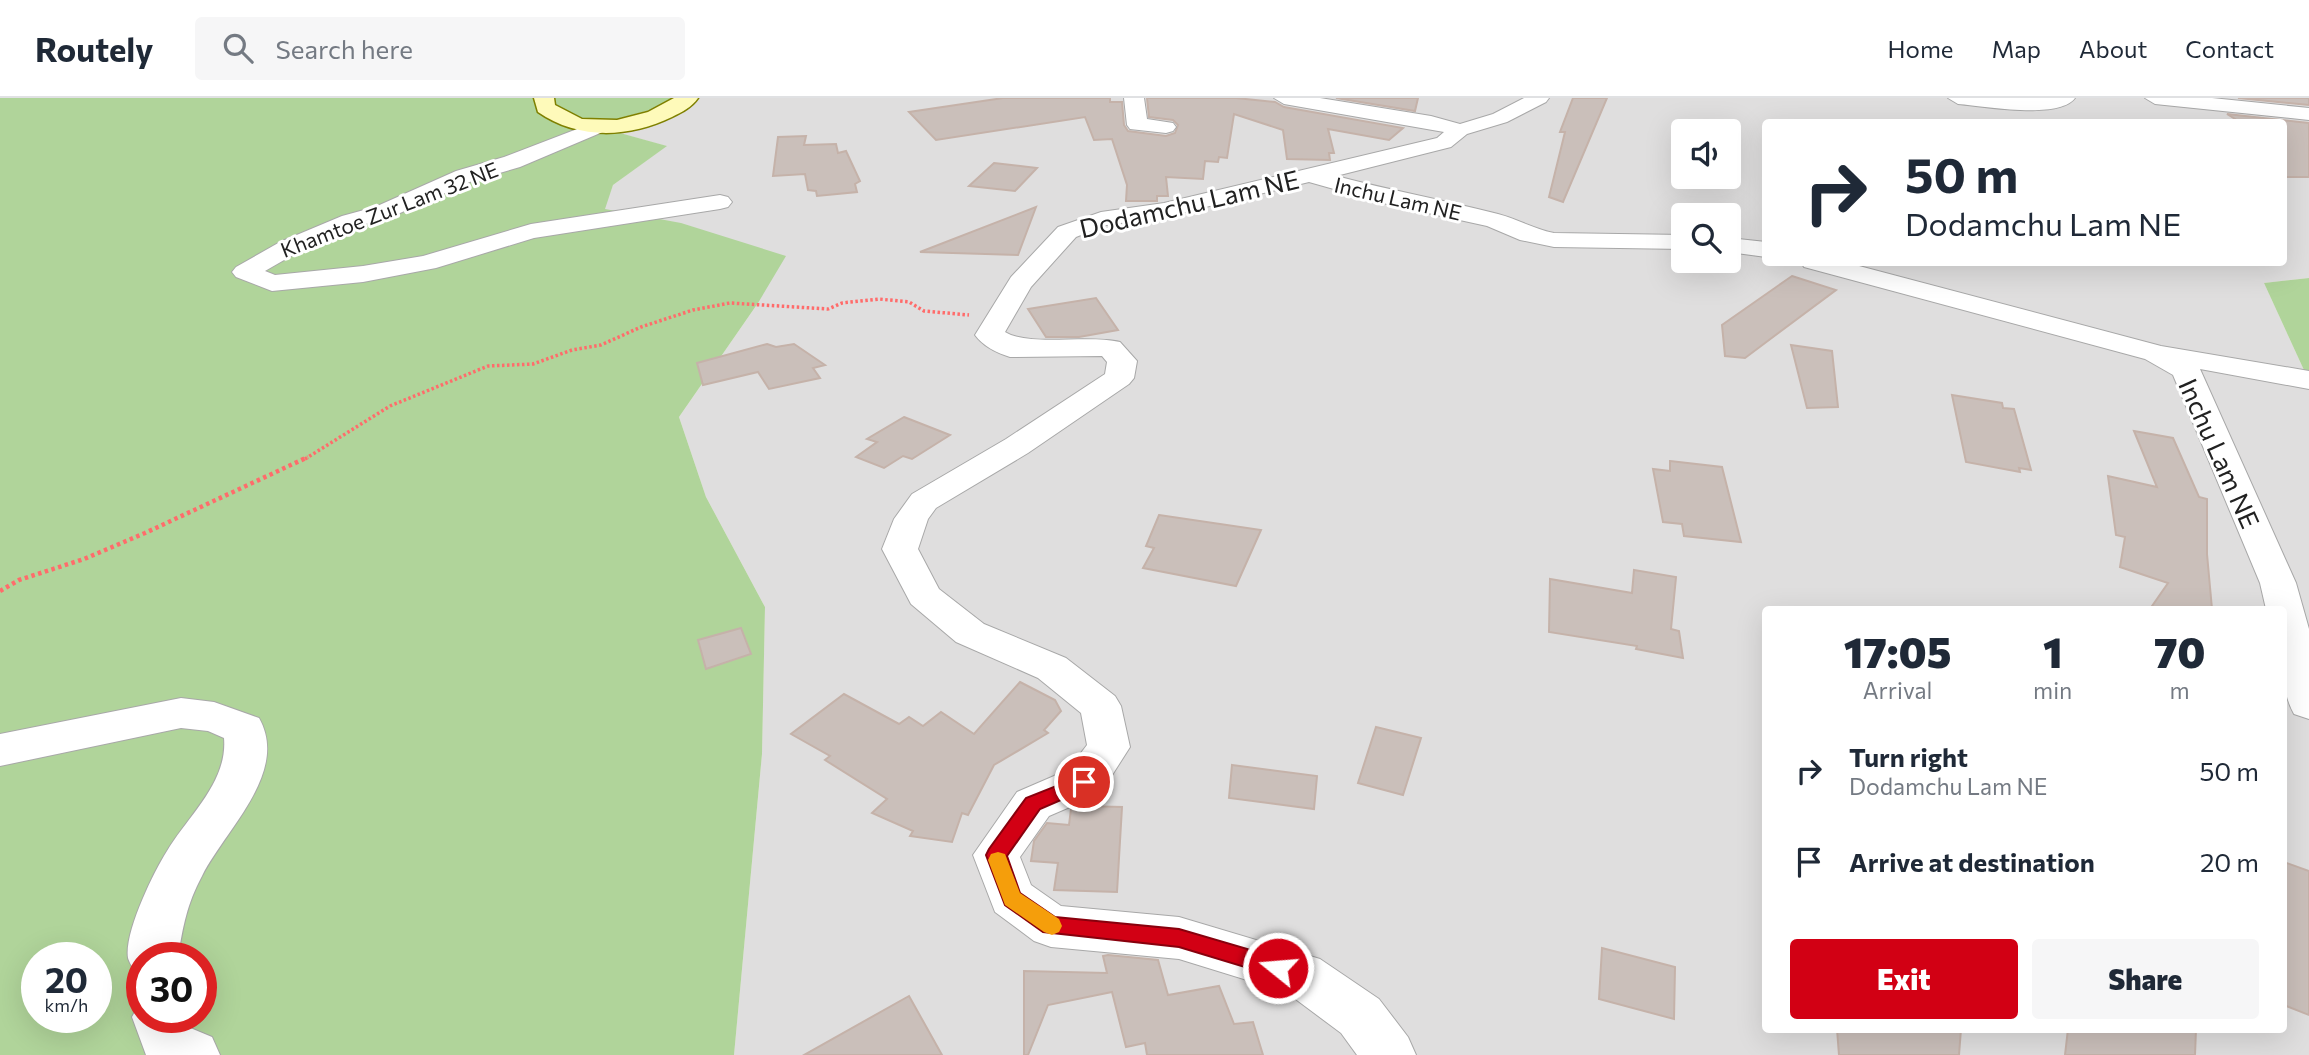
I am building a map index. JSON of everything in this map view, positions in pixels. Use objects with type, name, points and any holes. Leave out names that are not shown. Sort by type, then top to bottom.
[{"type":"main road","points":[[544,98],[544,108],[552,115],[565,121],[598,127],[648,119],[676,107],[688,98]]},
{"type":"street","points":[[1134,98],[1137,125],[1166,127]]},
{"type":"street","points":[[1284,98],[1419,120],[1461,130]]},
{"type":"street","name":"Inchu Lam NE","points":[[1311,175],[1444,143],[1461,130],[1500,118],[1539,98]]},
{"type":"street","points":[[1958,98],[2043,104],[2057,103],[2065,98]]},
{"type":"street","points":[[2155,98],[2309,114]]},
{"type":"street","name":"Khamtoe Zur Lam 32 NE","points":[[598,127],[512,162],[464,176],[383,212],[350,220],[279,251],[245,272],[272,284],[363,274],[427,263],[531,231],[720,202]]},
{"type":"street","name":"Inchu Lam NE","points":[[1311,175],[1336,185],[1494,220],[1529,235],[1671,242]]},
{"type":"street","name":"Dodamchu Lam NE","points":[[1311,175],[1164,210],[1101,219],[1067,232],[1020,283],[989,335],[1010,348],[1110,348],[1122,361],[1119,378],[1017,446],[924,501],[911,519],[900,549],[924,596],[970,633],[1052,668],[1100,706],[1109,747],[1084,782],[1033,804],[996,855],[1012,898],[1051,926],[1179,938],[1302,975],[1360,1016],[1389,1055]]},
{"type":"street","points":[[1741,246],[1762,249]]},
{"type":"street","name":"Inchu Lam NE","points":[[1828,266],[2155,353],[2186,370],[2278,583],[2284,606]]},
{"type":"street","points":[[2155,353],[2309,380]]},
{"type":"street","name":"Inchu Lam NE","points":[[2287,618],[2309,705]]},
{"type":"street","points":[[0,750],[181,713],[214,717],[244,729],[247,754],[233,791],[183,865],[159,917],[155,942]]},
{"type":"street","points":[[164,1033],[168,1044],[193,1055]]},
{"type":"path","points":[[0,591],[19,580],[84,559],[145,533],[303,460],[390,406],[488,366],[533,364],[572,350],[601,345],[641,327],[693,310],[730,303],[828,309],[842,303],[879,299],[909,302],[924,312],[954,316],[1002,313]]},
{"type":"shaded area","points":[[676,98],[2309,98],[2309,278],[2264,283],[2309,381],[2309,1055],[734,1055],[762,754],[765,607],[706,497],[679,417],[758,303],[604,209],[613,185],[666,146],[619,133],[617,119],[672,105]]},
{"type":"green space","points":[[0,98],[676,98],[672,104],[617,119],[620,133],[667,146],[613,185],[605,209],[681,223],[786,256],[758,303],[679,417],[706,497],[765,607],[762,754],[734,1055],[0,1055]]},
{"type":"green space","points":[[2309,278],[2309,381],[2264,283]]},
{"type":"building","points":[[1003,98],[1110,98],[1110,102],[1122,102],[1124,125],[1128,131],[1166,136],[1175,133],[1178,125],[1173,120],[1149,117],[1147,98],[1236,98],[1275,102],[1284,107],[1403,128],[1389,140],[1328,129],[1334,153],[1329,153],[1330,160],[1287,159],[1283,130],[1234,114],[1227,158],[1219,157],[1218,162],[1205,161],[1203,179],[1166,177],[1168,196],[1157,196],[1157,201],[1126,201],[1127,185],[1112,139],[1094,140],[1085,117],[936,140],[909,112]]},
{"type":"building","points":[[1336,98],[1418,98],[1415,111]]},
{"type":"building","points":[[1573,98],[1607,98],[1563,202],[1549,197],[1565,132],[1560,132]]},
{"type":"building","points":[[2238,98],[2309,98],[2309,105]]},
{"type":"building","points":[[2227,114],[2273,119],[2235,119]]},
{"type":"building","points":[[2287,121],[2309,123],[2309,177],[2287,177]]},
{"type":"building","points":[[806,136],[804,145],[836,144],[838,153],[846,151],[860,181],[855,184],[857,192],[817,196],[816,191],[808,190],[805,174],[773,176],[778,137]]},
{"type":"building","points":[[994,163],[1037,168],[1015,191],[969,186]]},
{"type":"building","points":[[1036,207],[1018,255],[920,252]]},
{"type":"building","points":[[1792,276],[1836,290],[1745,358],[1725,356],[1722,325]]},
{"type":"building","points":[[1096,298],[1118,330],[1079,337],[1046,337],[1028,309]]},
{"type":"building","points":[[767,344],[776,347],[794,344],[825,365],[813,368],[820,378],[769,389],[758,372],[703,385],[697,363]]},
{"type":"building","points":[[1791,345],[1832,351],[1838,407],[1807,408]]},
{"type":"building","points":[[1952,395],[2002,403],[2003,408],[2014,409],[2031,470],[2019,468],[2020,472],[1966,462]]},
{"type":"building","points":[[904,417],[950,435],[912,459],[903,456],[884,468],[856,457],[877,442],[867,439]]},
{"type":"building","points":[[2134,431],[2173,438],[2199,497],[2207,499],[2207,554],[2212,606],[2152,606],[2168,583],[2120,567],[2125,537],[2116,535],[2108,476],[2157,487]]},
{"type":"building","points":[[1670,461],[1722,467],[1741,542],[1684,536],[1682,524],[1663,522],[1653,469],[1670,471]]},
{"type":"building","points":[[1159,515],[1261,530],[1236,586],[1143,568],[1154,548],[1146,546]]},
{"type":"building","points":[[1634,570],[1676,577],[1671,629],[1679,631],[1683,658],[1636,649],[1637,646],[1549,632],[1550,579],[1632,593]]},
{"type":"building","points":[[741,628],[751,654],[706,669],[698,640]]},
{"type":"building","points":[[1020,682],[1055,700],[1061,711],[1044,730],[1048,733],[994,765],[968,815],[962,813],[952,842],[910,836],[913,831],[872,813],[887,799],[825,760],[830,756],[791,734],[844,694],[899,724],[909,717],[923,726],[941,712],[974,734]]},
{"type":"building","points":[[1376,727],[1421,738],[1403,795],[1358,783]]},
{"type":"building","points":[[1232,765],[1317,776],[1314,809],[1229,798]]},
{"type":"building","points":[[1080,806],[1122,807],[1117,892],[1054,890],[1058,863],[1031,861],[1034,841],[1047,823],[1069,825],[1071,809]]},
{"type":"building","points":[[2287,863],[2309,871],[2309,1015],[2287,1006]]},
{"type":"building","points":[[1602,948],[1675,967],[1674,1019],[1599,999]]},
{"type":"building","points":[[1103,956],[1158,960],[1168,995],[1219,986],[1234,1024],[1253,1022],[1263,1055],[1147,1055],[1145,1043],[1126,1047],[1112,992],[1048,1005],[1028,1055],[1024,1055],[1024,971],[1107,973]]},
{"type":"building","points":[[909,996],[942,1055],[804,1055]]},
{"type":"building","points":[[1837,1033],[1961,1033],[1959,1055],[1839,1055]]},
{"type":"building","points":[[2068,1033],[2196,1033],[2195,1055],[2065,1055]]},
{"type":"slow traffic","points":[[998,860],[1012,898],[1052,926]]},
{"type":"route","points":[[1084,782],[1033,804],[996,855],[1012,898],[1051,926],[1179,938],[1278,968]]}]
